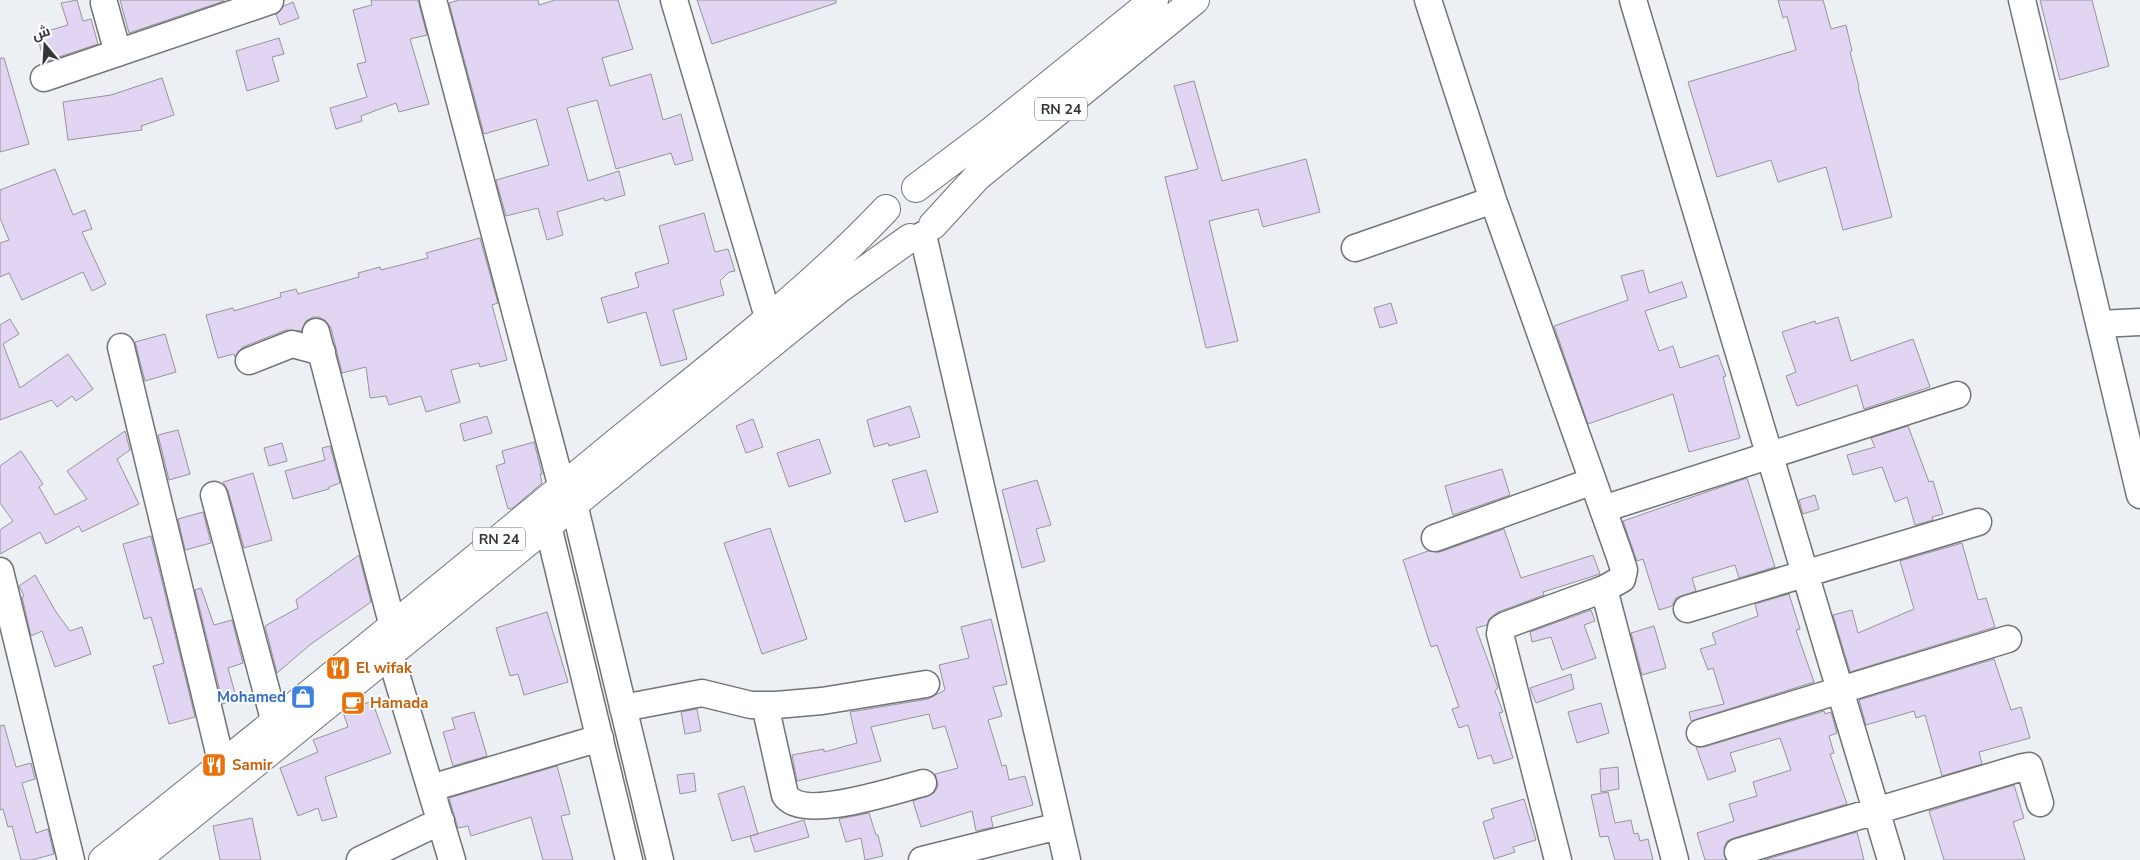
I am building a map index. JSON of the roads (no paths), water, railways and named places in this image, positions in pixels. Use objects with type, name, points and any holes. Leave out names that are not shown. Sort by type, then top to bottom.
[{"type":"highway","name":"RN 24","points":[[916,188],[993,130],[1154,0]]},
{"type":"highway","name":"RN 24","points":[[103,860],[393,627],[839,289],[922,232],[977,177],[1195,0]]},
{"type":"highway","points":[[908,188],[916,188],[924,191],[934,202],[936,217],[922,232],[902,236],[889,225],[886,208],[894,195],[908,188]]},
{"type":"highway","name":"RN 24","points":[[136,860],[548,526],[568,496],[768,317],[842,254],[886,208]]},
{"type":"street","points":[[44,78],[271,0]]},
{"type":"street","points":[[433,0],[568,496],[660,860]]},
{"type":"street","points":[[674,0],[768,317]]},
{"type":"street","points":[[1428,0],[1493,200],[1624,570],[1622,579],[1604,589],[1506,624],[1501,628],[1500,634],[1558,860]]},
{"type":"street","points":[[1633,0],[1891,860]]},
{"type":"street","points":[[2022,0],[2140,495]]},
{"type":"street","points":[[104,3],[118,53]]},
{"type":"street","points":[[1355,248],[1493,200]]},
{"type":"street","points":[[922,232],[1067,860]]},
{"type":"street","points":[[2100,324],[2140,322]]},
{"type":"street","points":[[249,361],[292,344],[319,342],[393,627]]},
{"type":"street","points":[[121,347],[222,765]]},
{"type":"street","points":[[1603,509],[1957,395]]},
{"type":"street","points":[[1435,538],[1593,481]]},
{"type":"street","points":[[214,495],[275,723]]},
{"type":"street","points":[[1687,609],[1978,522]]},
{"type":"street","points":[[548,526],[629,860]]},
{"type":"street","points":[[0,571],[71,860]]},
{"type":"street","points":[[1604,589],[1675,860]]},
{"type":"street","points":[[1700,733],[2008,639]]},
{"type":"street","points":[[390,654],[452,860]]},
{"type":"street","points":[[623,708],[702,693],[751,705],[822,701],[926,684]]},
{"type":"street","points":[[765,705],[785,795],[789,802],[801,806],[831,806],[923,783]]},
{"type":"street","points":[[431,788],[600,738]]},
{"type":"street","points":[[1738,852],[2029,766],[2040,803]]},
{"type":"street","points":[[360,860],[441,821]]},
{"type":"street","points":[[922,860],[1059,826]]},
{"type":"place","name":"El wifak","points":[[338,668]]},
{"type":"place","name":"Mohamed","points":[[303,697]]},
{"type":"place","name":"Hamada","points":[[353,703]]},
{"type":"place","name":"Samir","points":[[214,765]]}]
